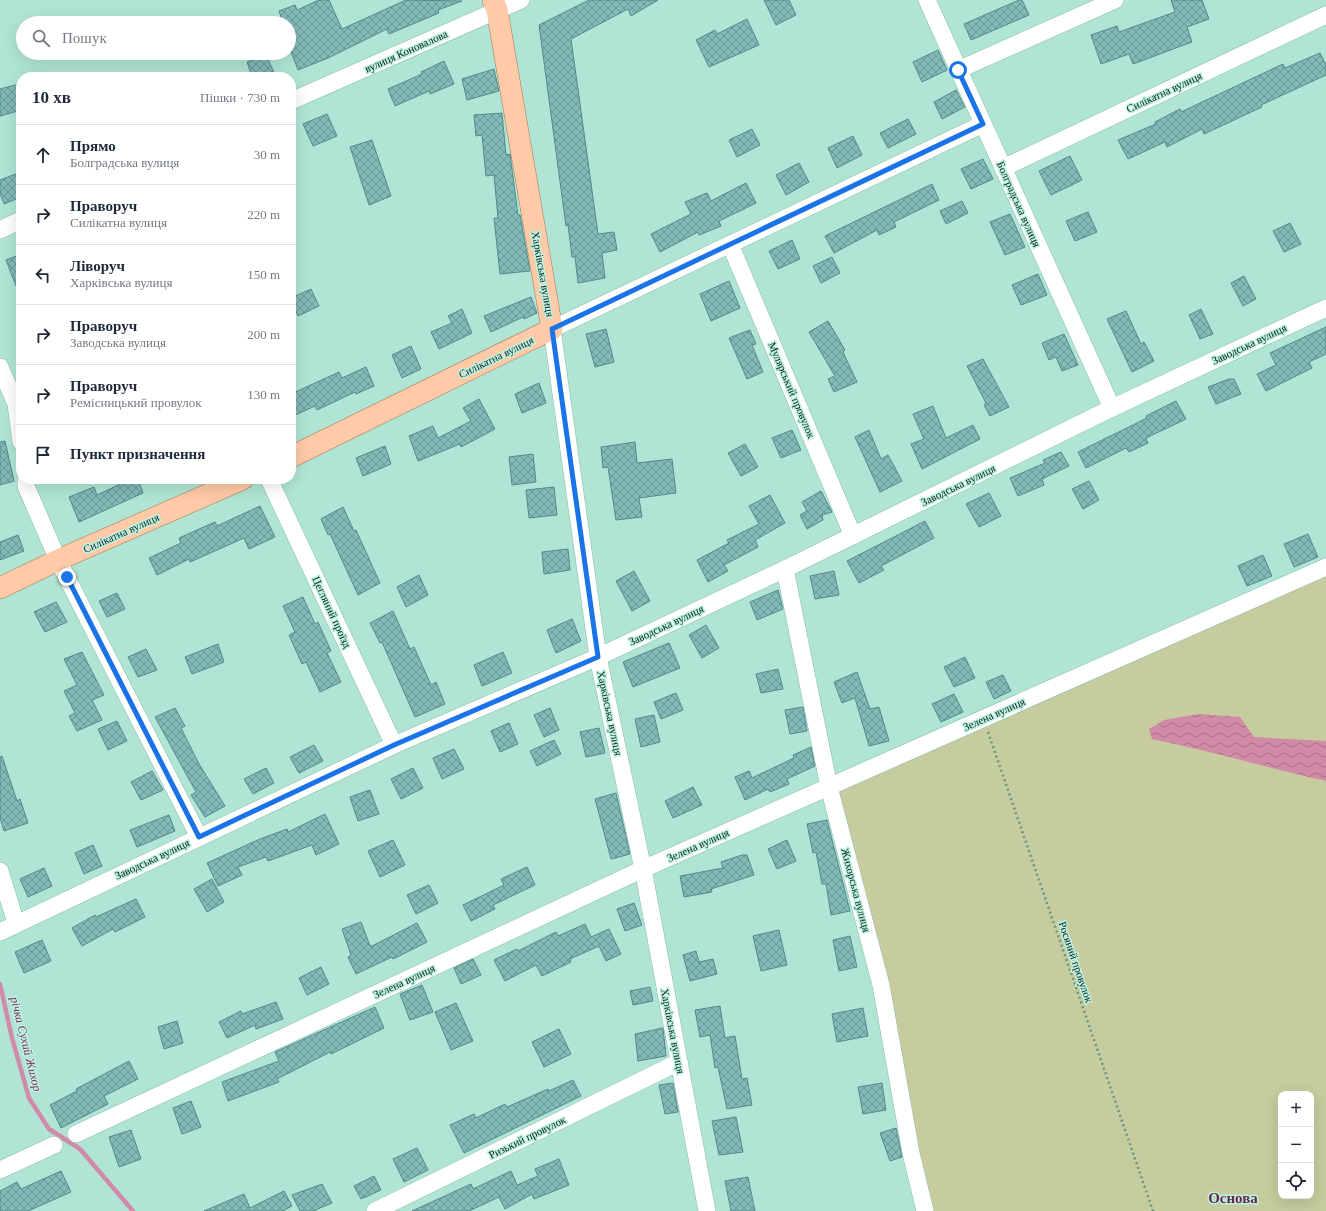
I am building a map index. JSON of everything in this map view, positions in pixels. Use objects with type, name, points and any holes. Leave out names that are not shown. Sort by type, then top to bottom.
[{"type":"main road","name":"Харківська вулиця","points":[[495,5],[552,329]]},
{"type":"main road","name":"Силікатна вулиця","points":[[296,454],[552,329]]},
{"type":"main road","name":"Силікатна вулиця","points":[[0,588],[58,560],[232,484]]},
{"type":"street","name":"вулиця Коновалова","points":[[296,99],[495,5],[521,0]]},
{"type":"street","name":"Болградська вулиця","points":[[926,0],[1112,408]]},
{"type":"street","points":[[958,70],[1115,0]]},
{"type":"street","name":"Силікатна вулиця","points":[[1003,168],[1326,15]]},
{"type":"street","name":"Силікатна вулиця","points":[[552,329],[983,124]]},
{"type":"street","points":[[0,230],[16,222]]},
{"type":"street","name":"Мулярський провулок","points":[[730,244],[853,536]]},
{"type":"street","name":"Заводська вулиця","points":[[0,932],[16,923],[394,745],[598,657],[786,569],[1112,408],[1326,308]]},
{"type":"street","name":"Харківська вулиця","points":[[552,329],[598,657],[643,870],[707,1211]]},
{"type":"street","points":[[0,367],[16,404]]},
{"type":"street","points":[[26,484],[58,560],[199,837]]},
{"type":"street","name":"Цегляний проїзд","points":[[271,484],[394,745]]},
{"type":"street","name":"Зелена вулиця","points":[[76,1134],[643,870],[1326,568]]},
{"type":"street","name":"Жихорська вулиця","points":[[786,569],[829,787],[881,985],[911,1153],[924,1211]]},
{"type":"street","points":[[0,871],[16,923]]},
{"type":"street","name":"Ризький провулок","points":[[375,1211],[679,1062]]},
{"type":"street","points":[[0,1170],[54,1145]]},
{"type":"path","name":"Росяний провулок","points":[[984,718],[1153,1211]]},
{"type":"green space","points":[[1326,568],[1326,1211],[925,1211],[829,787]]},
{"type":"water","points":[[1198,714],[1240,717],[1254,737],[1326,741],[1326,781],[1152,739],[1149,729],[1164,720]]},
{"type":"building","points":[[319,0],[329,0],[342,29],[406,0],[462,1],[438,10],[439,13],[389,34],[387,29],[328,58],[298,70],[294,60],[296,60],[296,16],[281,16],[279,11],[295,5],[297,10]]},
{"type":"building","points":[[589,0],[658,0],[631,16],[628,9],[571,39],[598,234],[614,232],[617,250],[602,253],[605,278],[578,283],[575,257],[572,257],[568,225],[566,226],[539,25]]},
{"type":"building","points":[[764,0],[789,0],[796,15],[776,25]]},
{"type":"building","points":[[1022,0],[1029,15],[971,40],[964,24]]},
{"type":"building","points":[[1171,0],[1202,0],[1209,19],[1187,27],[1192,42],[1133,64],[1129,54],[1101,64],[1091,35],[1117,26],[1119,32],[1175,12]]},
{"type":"building","points":[[747,19],[759,45],[709,67],[696,40],[715,30],[717,34]]},
{"type":"building","points":[[938,50],[947,70],[922,82],[913,62]]},
{"type":"building","points":[[1320,53],[1326,65],[1326,75],[1261,105],[1262,107],[1204,134],[1202,129],[1167,147],[1165,142],[1128,159],[1118,140],[1156,124],[1155,122],[1180,109],[1181,112],[1283,64],[1285,68]]},
{"type":"building","points":[[252,60],[268,60],[274,72],[250,72],[247,62]]},
{"type":"building","points":[[444,61],[454,84],[430,94],[429,91],[395,106],[388,89],[422,74],[421,72]]},
{"type":"building","points":[[494,69],[499,91],[467,100],[462,79]]},
{"type":"building","points":[[16,85],[16,111],[0,116],[0,89]]},
{"type":"building","points":[[956,90],[965,107],[942,119],[934,102]]},
{"type":"building","points":[[502,113],[506,155],[510,154],[518,215],[520,215],[530,271],[500,274],[494,218],[498,218],[494,175],[486,176],[482,135],[476,136],[474,115]]},
{"type":"building","points":[[327,114],[337,136],[313,146],[303,124]]},
{"type":"building","points":[[908,119],[916,134],[888,148],[880,133]]},
{"type":"building","points":[[752,129],[760,145],[737,157],[729,140]]},
{"type":"building","points":[[853,136],[862,155],[837,168],[828,148]]},
{"type":"building","points":[[372,140],[391,196],[369,205],[350,147]]},
{"type":"building","points":[[1070,156],[1082,180],[1051,195],[1039,171]]},
{"type":"building","points":[[983,159],[993,179],[971,189],[961,169]]},
{"type":"building","points":[[799,163],[809,182],[786,195],[776,175]]},
{"type":"building","points":[[16,174],[16,199],[4,204],[0,193],[0,180]]},
{"type":"building","points":[[746,183],[756,203],[719,221],[721,226],[699,235],[698,232],[660,252],[651,234],[691,214],[685,202],[707,193],[711,201]]},
{"type":"building","points":[[932,184],[939,200],[894,222],[896,227],[879,235],[877,230],[834,253],[825,236]]},
{"type":"building","points":[[962,201],[968,213],[946,224],[940,211]]},
{"type":"building","points":[[1088,212],[1097,232],[1075,241],[1066,221]]},
{"type":"building","points":[[1010,214],[1025,247],[1005,255],[990,222]]},
{"type":"building","points":[[1290,223],[1301,244],[1284,252],[1273,231]]},
{"type":"building","points":[[792,240],[800,259],[778,269],[769,251]]},
{"type":"building","points":[[16,256],[16,286],[6,260]]},
{"type":"building","points":[[832,257],[840,273],[821,283],[813,266]]},
{"type":"building","points":[[1038,274],[1047,295],[1021,305],[1012,285]]},
{"type":"building","points":[[1244,276],[1256,299],[1243,306],[1231,283]]},
{"type":"building","points":[[729,281],[740,308],[711,321],[700,294]]},
{"type":"building","points":[[311,289],[319,306],[298,316],[296,311],[296,296]]},
{"type":"building","points":[[531,297],[537,313],[524,319],[523,317],[491,332],[484,316]]},
{"type":"building","points":[[462,309],[472,333],[439,349],[431,332],[452,323],[448,316]]},
{"type":"building","points":[[1201,309],[1213,334],[1200,339],[1189,315]]},
{"type":"building","points":[[1126,311],[1141,344],[1144,342],[1154,361],[1132,372],[1107,319]]},
{"type":"building","points":[[828,321],[845,350],[843,352],[857,382],[834,392],[828,379],[835,376],[809,332]]},
{"type":"building","points":[[1326,327],[1326,354],[1309,362],[1312,368],[1266,391],[1257,374],[1276,365],[1270,353]]},
{"type":"building","points":[[606,329],[614,362],[595,367],[586,334]]},
{"type":"building","points":[[750,330],[756,344],[752,345],[763,372],[747,379],[729,338]]},
{"type":"building","points":[[1064,334],[1078,365],[1062,371],[1056,357],[1049,360],[1042,343]]},
{"type":"building","points":[[411,346],[421,369],[402,378],[392,355]]},
{"type":"building","points":[[983,359],[1009,407],[990,416],[984,405],[986,403],[967,366]]},
{"type":"building","points":[[366,367],[374,386],[356,394],[355,392],[317,410],[315,406],[296,415],[296,392],[339,372],[342,378]]},
{"type":"building","points":[[1229,379],[1234,379],[1241,394],[1216,404],[1208,387]]},
{"type":"building","points":[[539,383],[546,403],[522,413],[515,394]]},
{"type":"building","points":[[479,399],[495,429],[461,447],[460,444],[418,461],[409,436],[433,426],[438,438],[471,421],[463,408]]},
{"type":"building","points":[[1176,401],[1186,419],[1146,438],[1148,443],[1129,452],[1126,448],[1086,468],[1078,452],[1147,418],[1146,416]]},
{"type":"building","points":[[933,406],[946,438],[973,425],[980,439],[922,469],[911,444],[924,439],[913,414]]},
{"type":"building","points":[[792,430],[801,450],[781,458],[772,438]]},
{"type":"building","points":[[869,430],[881,459],[888,455],[902,481],[880,492],[855,437]]},
{"type":"building","points":[[5,441],[14,481],[0,485],[0,442]]},
{"type":"building","points":[[635,442],[637,463],[672,459],[676,493],[639,498],[642,517],[616,520],[608,467],[603,468],[601,447]]},
{"type":"building","points":[[745,444],[758,467],[741,476],[728,453]]},
{"type":"building","points":[[385,446],[391,464],[363,476],[356,458]]},
{"type":"building","points":[[1061,452],[1069,466],[1042,479],[1044,485],[1018,496],[1010,478],[1045,463],[1043,460]]},
{"type":"building","points":[[533,454],[536,482],[512,485],[509,457]]},
{"type":"building","points":[[1089,481],[1099,500],[1083,509],[1072,489]]},
{"type":"building","points":[[120,484],[140,484],[143,493],[79,522],[69,497],[94,487],[97,495]]},
{"type":"building","points":[[554,487],[557,515],[529,518],[526,490]]},
{"type":"building","points":[[821,491],[832,512],[822,515],[823,520],[807,529],[800,515],[807,511],[802,502]]},
{"type":"building","points":[[989,493],[1001,516],[979,527],[966,504]]},
{"type":"building","points":[[770,495],[785,523],[755,540],[758,547],[724,565],[728,571],[708,582],[697,560],[729,543],[727,540],[759,524],[749,506]]},
{"type":"building","points":[[260,506],[275,537],[249,549],[244,538],[190,562],[189,559],[157,575],[149,558],[181,543],[179,538],[215,522],[217,526]]},
{"type":"building","points":[[343,507],[354,531],[356,530],[380,583],[358,595],[330,534],[328,535],[321,519]]},
{"type":"building","points":[[925,521],[934,538],[881,566],[884,570],[859,583],[847,561]]},
{"type":"building","points":[[1308,534],[1318,557],[1294,567],[1284,544]]},
{"type":"building","points":[[18,535],[24,551],[0,560],[0,542]]},
{"type":"building","points":[[568,549],[570,570],[544,574],[542,552]]},
{"type":"building","points":[[1263,555],[1272,576],[1247,586],[1238,566]]},
{"type":"building","points":[[634,571],[650,601],[632,611],[616,581]]},
{"type":"building","points":[[834,571],[839,595],[815,599],[810,576]]},
{"type":"building","points":[[419,575],[428,595],[406,607],[397,587]]},
{"type":"building","points":[[778,590],[783,609],[757,620],[750,602]]},
{"type":"building","points":[[117,593],[125,609],[107,617],[99,601]]},
{"type":"building","points":[[303,597],[315,624],[318,622],[331,651],[327,653],[341,682],[320,692],[306,662],[302,664],[289,635],[295,632],[283,606]]},
{"type":"building","points":[[56,602],[67,622],[45,632],[34,612]]},
{"type":"building","points":[[393,611],[410,649],[414,647],[431,685],[436,682],[445,704],[415,717],[382,642],[380,643],[370,623]]},
{"type":"building","points":[[572,619],[581,641],[556,653],[547,630]]},
{"type":"building","points":[[706,625],[719,648],[702,658],[689,635]]},
{"type":"building","points":[[669,643],[680,668],[633,687],[623,662]]},
{"type":"building","points":[[218,644],[224,662],[192,674],[185,657]]},
{"type":"building","points":[[146,649],[157,670],[138,677],[128,657]]},
{"type":"building","points":[[82,652],[104,695],[92,700],[102,720],[77,731],[69,716],[75,713],[64,691],[77,685],[64,659]]},
{"type":"building","points":[[503,652],[512,673],[482,686],[474,665]]},
{"type":"building","points":[[965,657],[975,678],[954,687],[944,667]]},
{"type":"building","points":[[778,669],[783,689],[761,693],[756,674]]},
{"type":"building","points":[[857,672],[870,709],[879,707],[889,741],[869,746],[855,698],[842,703],[834,682]]},
{"type":"building","points":[[1003,675],[1011,691],[994,699],[986,682]]},
{"type":"building","points":[[676,693],[683,710],[661,719],[654,702]]},
{"type":"building","points":[[954,694],[963,712],[941,722],[932,704]]},
{"type":"building","points":[[803,707],[807,731],[790,734],[785,710]]},
{"type":"building","points":[[175,708],[185,726],[181,728],[199,764],[225,806],[205,817],[191,795],[196,792],[155,717]]},
{"type":"building","points":[[550,708],[559,730],[544,737],[534,715]]},
{"type":"building","points":[[654,715],[660,742],[641,747],[635,719]]},
{"type":"building","points":[[117,721],[127,741],[108,750],[98,729]]},
{"type":"building","points":[[509,723],[518,744],[500,752],[491,731]]},
{"type":"building","points":[[599,728],[605,753],[586,757],[580,732]]},
{"type":"building","points":[[554,740],[561,754],[537,766],[530,751]]},
{"type":"building","points":[[314,745],[323,761],[299,773],[290,757]]},
{"type":"building","points":[[811,747],[815,766],[787,779],[789,784],[770,792],[768,789],[745,800],[735,777],[749,771],[752,778],[794,758],[793,755]]},
{"type":"building","points":[[454,749],[464,769],[442,779],[433,758]]},
{"type":"building","points":[[2,756],[17,801],[20,799],[28,823],[4,831],[0,818],[0,757]]},
{"type":"building","points":[[266,768],[274,783],[253,794],[244,779]]},
{"type":"building","points":[[413,768],[423,788],[401,799],[391,779]]},
{"type":"building","points":[[152,771],[163,790],[141,800],[131,782]]},
{"type":"building","points":[[693,787],[702,805],[673,818],[665,801]]},
{"type":"building","points":[[370,790],[379,814],[358,821],[350,797]]},
{"type":"building","points":[[616,793],[630,854],[611,859],[595,799]]},
{"type":"building","points":[[325,814],[339,844],[316,855],[312,845],[268,861],[266,857],[238,867],[242,875],[218,886],[207,863],[260,839],[287,829],[288,832]]},
{"type":"building","points":[[169,815],[175,831],[137,847],[130,830]]},
{"type":"building","points":[[827,820],[850,911],[831,915],[826,884],[822,884],[816,852],[813,853],[807,824]]},
{"type":"building","points":[[393,840],[405,865],[380,877],[368,851]]},
{"type":"building","points":[[787,840],[796,861],[777,869],[768,849]]},
{"type":"building","points":[[93,845],[102,866],[84,874],[75,853]]},
{"type":"building","points":[[742,855],[747,855],[754,875],[711,889],[712,892],[684,897],[680,876],[723,868],[721,862]]},
{"type":"building","points":[[527,867],[535,885],[493,905],[495,909],[471,921],[463,905],[504,885],[501,879]]},
{"type":"building","points":[[44,868],[52,886],[28,897],[20,879]]},
{"type":"building","points":[[212,879],[224,902],[207,912],[194,889]]},
{"type":"building","points":[[429,885],[438,903],[416,914],[407,895]]},
{"type":"building","points":[[136,899],[145,917],[115,932],[113,929],[82,946],[72,928],[95,915],[96,917]]},
{"type":"building","points":[[634,903],[642,925],[625,931],[617,909]]},
{"type":"building","points":[[361,922],[370,946],[417,923],[427,942],[393,959],[392,957],[356,974],[348,957],[351,955],[342,929]]},
{"type":"building","points":[[585,924],[591,937],[609,929],[621,954],[606,961],[599,946],[570,959],[571,962],[542,976],[536,965],[505,981],[494,960],[517,949],[518,951],[556,932],[558,936]]},
{"type":"building","points":[[779,930],[787,965],[761,971],[753,936]]},
{"type":"building","points":[[850,936],[857,967],[839,971],[833,940]]},
{"type":"building","points":[[42,940],[51,961],[24,973],[15,952]]},
{"type":"building","points":[[696,951],[699,962],[713,959],[717,974],[690,981],[683,955]]},
{"type":"building","points":[[473,959],[481,975],[461,984],[454,968]]},
{"type":"building","points":[[321,967],[329,984],[307,995],[299,978]]},
{"type":"building","points":[[422,985],[433,1012],[410,1020],[400,994]]},
{"type":"building","points":[[650,987],[653,1001],[633,1005],[630,991]]},
{"type":"building","points":[[276,1002],[283,1019],[256,1029],[255,1025],[227,1038],[219,1022],[241,1011],[242,1014]]},
{"type":"building","points":[[456,1003],[473,1041],[451,1050],[435,1012]]},
{"type":"building","points":[[720,1006],[725,1038],[735,1036],[742,1079],[747,1078],[752,1105],[727,1109],[718,1067],[715,1068],[710,1035],[700,1037],[695,1010]]},
{"type":"building","points":[[375,1007],[384,1028],[331,1054],[330,1052],[277,1079],[279,1082],[228,1101],[222,1082],[279,1061],[275,1052]]},
{"type":"building","points":[[863,1008],[868,1036],[837,1042],[832,1014]]},
{"type":"building","points":[[177,1021],[183,1043],[164,1049],[158,1027]]},
{"type":"building","points":[[663,1028],[666,1056],[638,1061],[635,1034]]},
{"type":"building","points":[[559,1029],[571,1054],[544,1067],[532,1042]]},
{"type":"building","points":[[129,1061],[138,1079],[104,1096],[108,1104],[61,1128],[50,1105],[77,1091],[76,1089]]},
{"type":"building","points":[[573,1080],[581,1096],[464,1153],[450,1125],[474,1114],[476,1118],[505,1104],[507,1107]]},
{"type":"building","points":[[673,1083],[678,1112],[665,1114],[659,1085]]},
{"type":"building","points":[[882,1083],[886,1110],[863,1114],[858,1087]]},
{"type":"building","points":[[191,1101],[201,1127],[182,1134],[173,1108]]},
{"type":"building","points":[[736,1117],[743,1152],[719,1155],[712,1121]]},
{"type":"building","points":[[896,1128],[902,1157],[890,1161],[880,1133]]},
{"type":"building","points":[[131,1130],[141,1159],[119,1167],[109,1137]]},
{"type":"building","points":[[417,1148],[428,1170],[404,1182],[393,1159]]},
{"type":"building","points":[[559,1159],[569,1185],[534,1199],[532,1194],[505,1209],[499,1197],[469,1211],[412,1211],[471,1184],[473,1189],[511,1171],[517,1185],[538,1176],[535,1169]]},
{"type":"building","points":[[61,1171],[71,1192],[28,1211],[0,1211],[0,1191],[17,1182],[21,1189]]},
{"type":"building","points":[[374,1176],[381,1190],[361,1199],[354,1186]]},
{"type":"building","points":[[748,1177],[755,1211],[731,1211],[725,1181]]},
{"type":"building","points":[[322,1184],[332,1203],[313,1211],[300,1211],[292,1195]]},
{"type":"building","points":[[284,1191],[292,1206],[283,1211],[204,1211],[244,1194],[250,1208]]},
{"type":"waterway","name":"річка Сухий Жихор","points":[[0,984],[12,1038],[29,1098],[49,1129],[80,1149],[133,1211]]},
{"type":"district","name":"Основа","points":[[1233,1198]]},
{"type":"route","points":[[67,577],[199,837],[394,745],[598,657],[552,329],[983,124],[958,70]]}]
